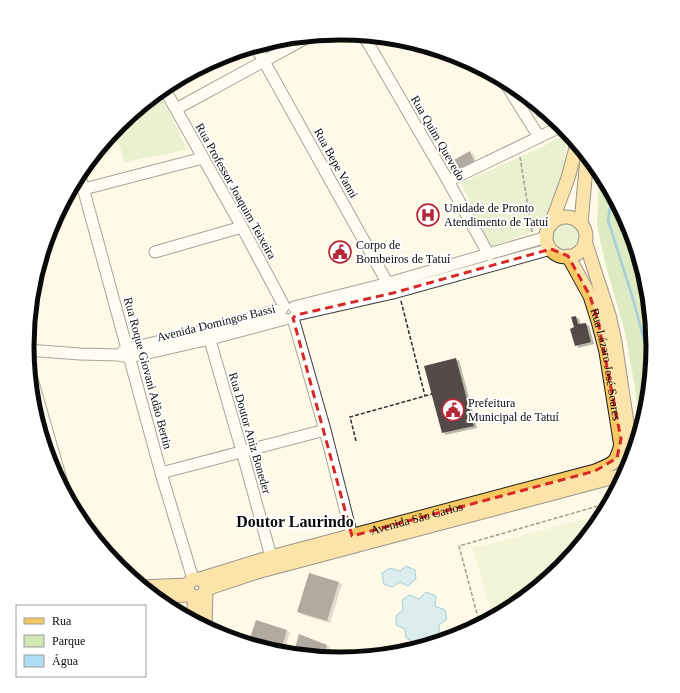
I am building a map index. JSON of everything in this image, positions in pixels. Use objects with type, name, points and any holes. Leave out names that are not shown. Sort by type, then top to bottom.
[{"type":"main road","points":[[551,224],[562,217],[569,217],[576,219],[581,224],[585,229],[586,235],[583,247],[579,252],[568,256],[556,253],[549,243],[548,230],[568,178],[575,151]]},
{"type":"main road","points":[[568,178],[586,164]]},
{"type":"main road","points":[[581,224],[588,168]]},
{"type":"main road","name":"Rua Lázaro José Soares","points":[[585,242],[610,322],[630,445]]},
{"type":"main road","name":"Rua Lázaro José Soares","points":[[568,256],[590,296],[606,352],[623,458],[621,468]]},
{"type":"main road","name":"Avenida São Carlos","points":[[161,594],[197,588],[352,536],[595,471],[612,464],[617,458],[621,444]]},
{"type":"main road","name":"Avenida São Carlos","points":[[272,563],[617,477]]},
{"type":"main road","name":"Avenida São Carlos","points":[[150,586],[197,588]]},
{"type":"main road","points":[[195,616],[197,588]]},
{"type":"main road","points":[[197,588],[203,620]]},
{"type":"street","name":"Rua Quim Quevedo","points":[[367,42],[489,254]]},
{"type":"street","points":[[176,109],[296,44]]},
{"type":"street","name":"Rua Bepe Vanni","points":[[259,52],[394,289]]},
{"type":"street","points":[[511,93],[539,138]]},
{"type":"street","name":"Rua Professor Joaquim Teixeira","points":[[167,94],[289,312],[325,430],[352,536]]},
{"type":"street","points":[[448,181],[555,129]]},
{"type":"street","points":[[84,189],[202,158]]},
{"type":"street","name":"Rua Roque Giovani Adão Bertin","points":[[82,182],[125,354],[197,588]]},
{"type":"street","points":[[155,252],[242,227]]},
{"type":"street","name":"Avenida Domingos Bassi","points":[[394,289],[489,254],[534,242],[549,243]]},
{"type":"street","name":"Avenida Domingos Bassi","points":[[34,351],[80,354],[125,354],[208,335],[289,312],[394,289],[549,243]]},
{"type":"street","name":"Rua Doutor Aniz Boneder","points":[[208,335],[242,451],[272,563]]},
{"type":"street","points":[[40,408],[55,459]]},
{"type":"street","points":[[162,473],[325,430]]},
{"type":"path","points":[[518,147],[534,242]]},
{"type":"path","points":[[394,289],[425,397]]},
{"type":"path","points":[[356,441],[350,417],[432,394]]},
{"type":"path","points":[[478,619],[459,546],[598,506],[599,510]]},
{"type":"highlighted area","points":[[551,249],[568,256],[590,296],[598,321],[621,439],[617,458],[595,471],[352,536],[293,318],[296,315],[393,293]]},
{"type":"green space","points":[[163,98],[187,150],[124,162],[117,137],[138,116]]},
{"type":"green space","points":[[562,136],[566,141],[565,164],[559,191],[540,229],[491,247],[461,183],[540,148]]},
{"type":"green space","points":[[599,184],[623,229],[636,267],[640,287],[646,346],[643,386],[638,415],[625,332],[606,266],[597,226]]},
{"type":"green space","points":[[565,223],[574,227],[578,236],[574,245],[565,249],[556,245],[552,236],[556,227]]},
{"type":"green space","points":[[589,518],[590,523],[570,548],[542,577],[492,613],[473,548]]},
{"type":"water","points":[[406,566],[415,570],[416,579],[408,586],[400,582],[392,587],[384,584],[382,573],[390,568],[400,571]]},
{"type":"water","points":[[426,592],[436,596],[435,606],[445,610],[447,619],[439,625],[439,635],[415,643],[406,638],[405,629],[396,625],[396,616],[403,610],[402,600],[409,595],[419,599]]},
{"type":"building","points":[[470,151],[474,161],[456,171],[450,162]]},
{"type":"building","points":[[576,316],[578,324],[586,323],[591,342],[575,346],[570,329],[574,327],[571,317]]},
{"type":"building","name":"Prefeitura Municipal de Tatuí","points":[[456,358],[474,426],[442,433],[424,366]]},
{"type":"building","points":[[309,573],[339,582],[327,621],[297,612]]},
{"type":"building","points":[[256,620],[287,630],[282,647],[250,638]]},
{"type":"building","points":[[299,634],[327,645],[325,652],[295,649]]},
{"type":"waterway","points":[[610,204],[608,220],[633,299],[646,347]]},
{"type":"place","name":"Unidade de Pronto Atendimento de Tatuí","points":[[428,215]]},
{"type":"place","name":"Corpo de Bombeiros de Tatuí","points":[[340,252]]},
{"type":"place","name":"Prefeitura Municipal de Tatuí","points":[[453,410]]},
{"type":"district","name":"Doutor Laurindo","points":[[295,521]]}]
